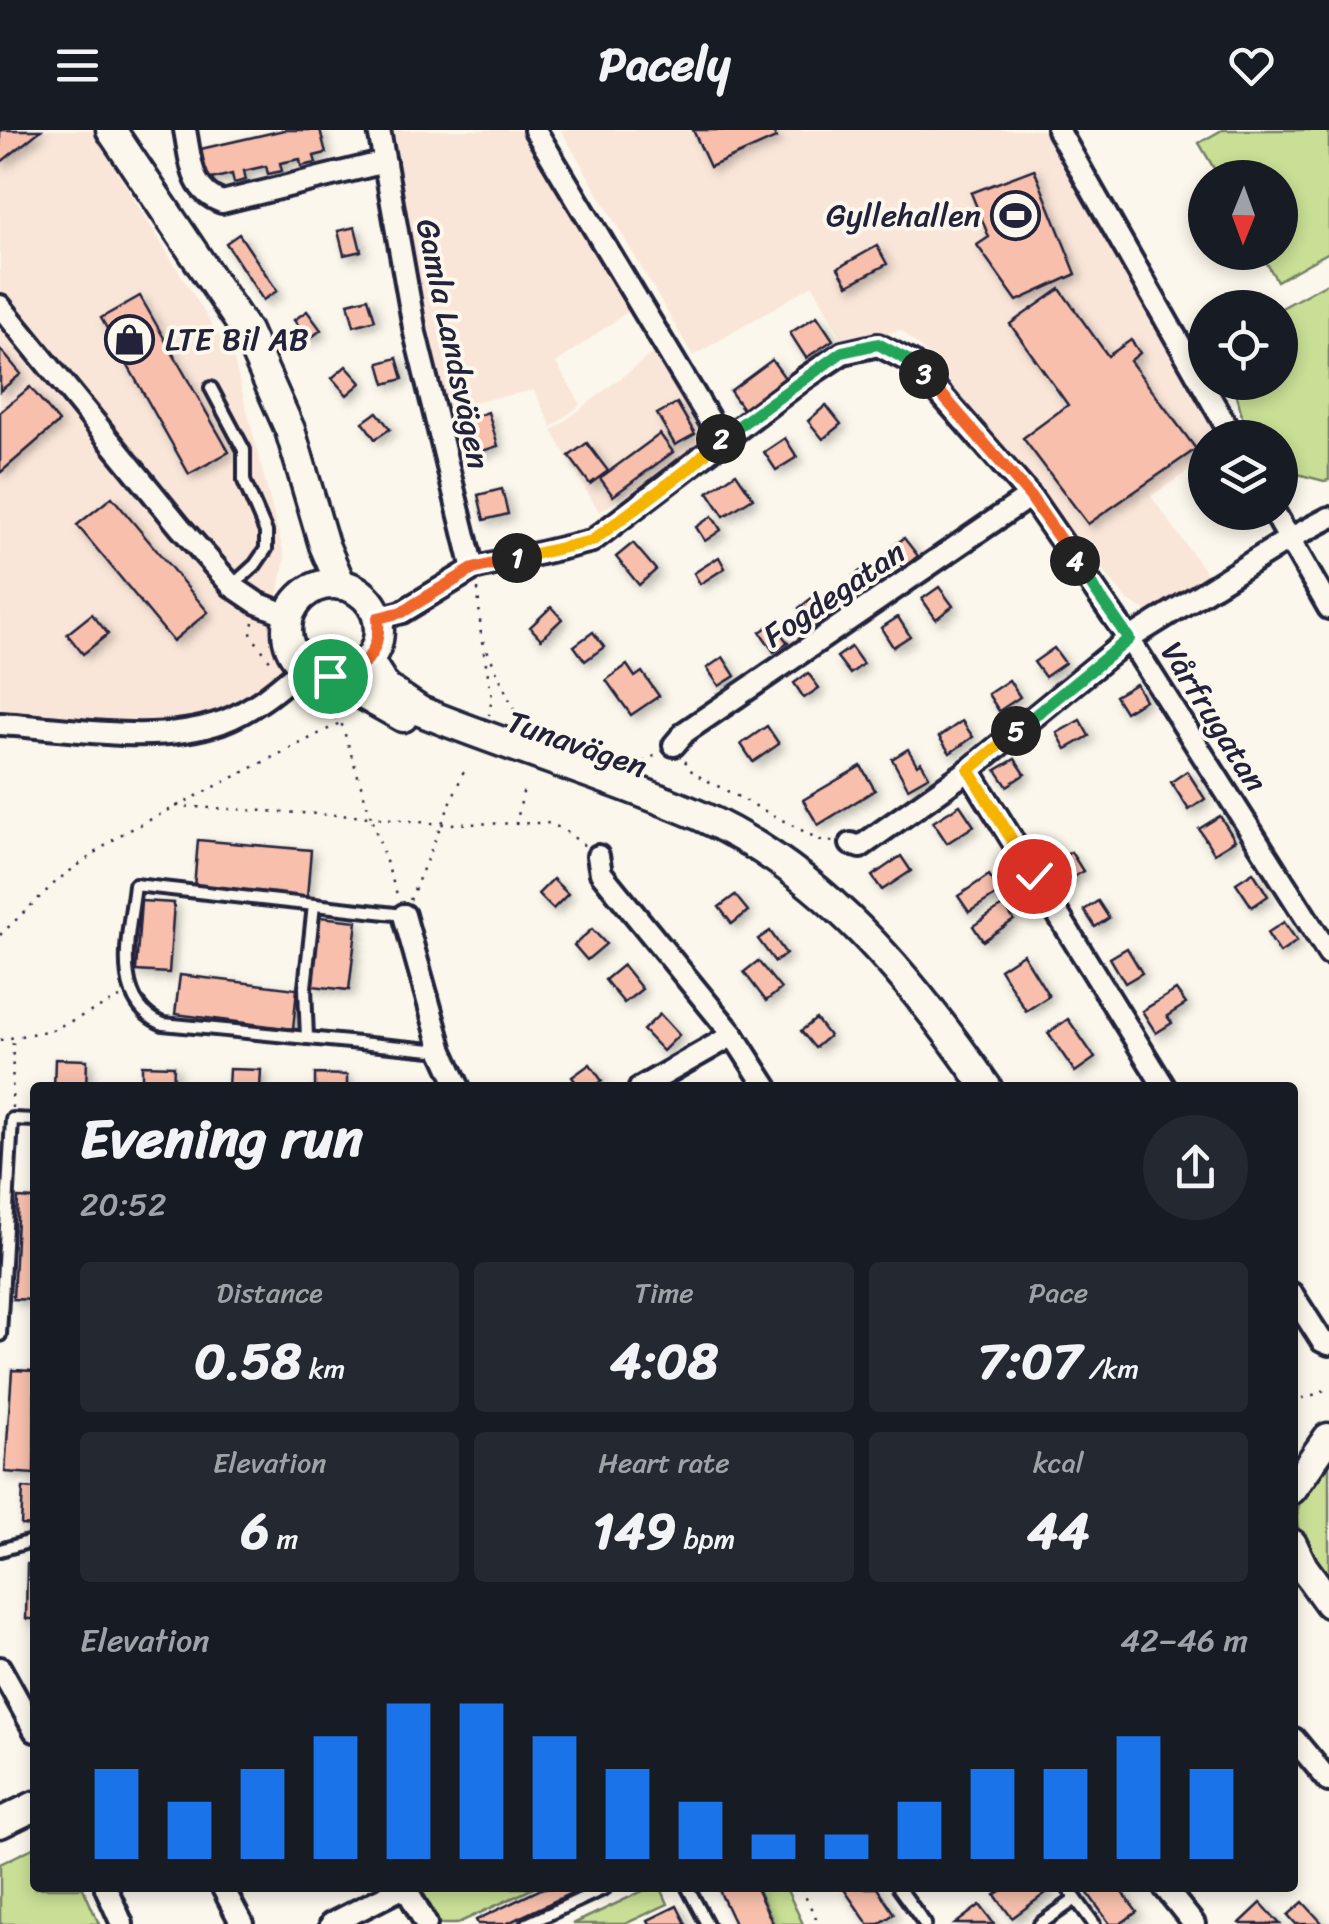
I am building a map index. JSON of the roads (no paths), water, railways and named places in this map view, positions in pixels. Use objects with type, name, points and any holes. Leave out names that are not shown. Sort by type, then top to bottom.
[{"type":"street","points":[[111,130],[246,332],[290,430],[340,585]]},
{"type":"street","points":[[185,130],[196,185],[222,202],[385,162]]},
{"type":"street","name":"Gamla Landsvägen","points":[[379,130],[416,333],[473,569]]},
{"type":"street","points":[[378,618],[402,612],[473,569],[592,541],[688,469],[721,439],[535,130]]},
{"type":"street","points":[[1058,130],[1223,420]]},
{"type":"street","points":[[0,306],[232,586],[257,604],[290,616]]},
{"type":"street","name":"Vårfrugatan","points":[[721,439],[842,352],[878,344],[913,363],[1030,496],[1129,639],[1329,954]]},
{"type":"street","name":"Fogdegatan","points":[[674,746],[685,732],[1030,496]]},
{"type":"street","points":[[850,844],[860,847],[969,770],[1129,639],[1288,539],[1329,518]]},
{"type":"street","points":[[1283,530],[1329,608]]},
{"type":"street","points":[[0,724],[171,732],[224,721],[307,675],[344,675],[368,660],[376,648],[378,618],[364,596],[340,585],[315,588],[304,594],[290,616],[289,644],[307,675]]},
{"type":"street","name":"Tunavägen","points":[[368,660],[386,688],[420,711],[700,816],[802,878],[853,920],[901,973],[983,1082]]},
{"type":"street","name":"Tunavägen","points":[[307,675],[459,741],[700,822],[802,878]]},
{"type":"street","points":[[969,770],[1161,1082]]},
{"type":"street","points":[[598,856],[600,873],[733,1034],[763,1082]]},
{"type":"street","points":[[404,915],[442,1051],[456,1082]]},
{"type":"street","points":[[650,1082],[733,1034]]},
{"type":"street","points":[[1298,1303],[1322,1341],[1329,1344]]},
{"type":"street","points":[[1298,1450],[1328,1438]]},
{"type":"street","points":[[1298,1480],[1328,1438]]},
{"type":"street","points":[[1298,1557],[1329,1603]]},
{"type":"street","points":[[1298,1575],[1329,1614]]},
{"type":"street","points":[[0,1668],[30,1722]]},
{"type":"street","points":[[1298,1744],[1329,1781]]},
{"type":"street","points":[[0,1822],[30,1808]]},
{"type":"street","points":[[108,1892],[122,1924]]},
{"type":"street","points":[[225,1892],[242,1924]]},
{"type":"street","points":[[330,1924],[396,1892]]},
{"type":"street","points":[[406,1892],[426,1924]]},
{"type":"street","points":[[1168,1892],[1194,1924]]},
{"type":"lane","points":[[210,388],[244,450],[244,481],[266,532],[266,549],[232,586]]},
{"type":"lane","points":[[404,915],[135,886],[126,971],[136,1004],[148,1018],[163,1024],[442,1051]]},
{"type":"lane","points":[[307,1038],[305,987],[314,905]]},
{"type":"lane","points":[[0,1335],[12,1118],[30,1120]]},
{"type":"lane","points":[[0,1550],[30,1541]]},
{"type":"lane","points":[[527,1924],[596,1892]]},
{"type":"lane","points":[[690,1892],[706,1924]]},
{"type":"lane","points":[[902,1892],[925,1924]]},
{"type":"lane","points":[[1071,1892],[1094,1924]]},
{"type":"lane","points":[[1040,1924],[1076,1899]]},
{"type":"place","name":"Gyllehallen","points":[[1016,215]]},
{"type":"place","name":"LTE Bil AB","points":[[130,339]]}]
